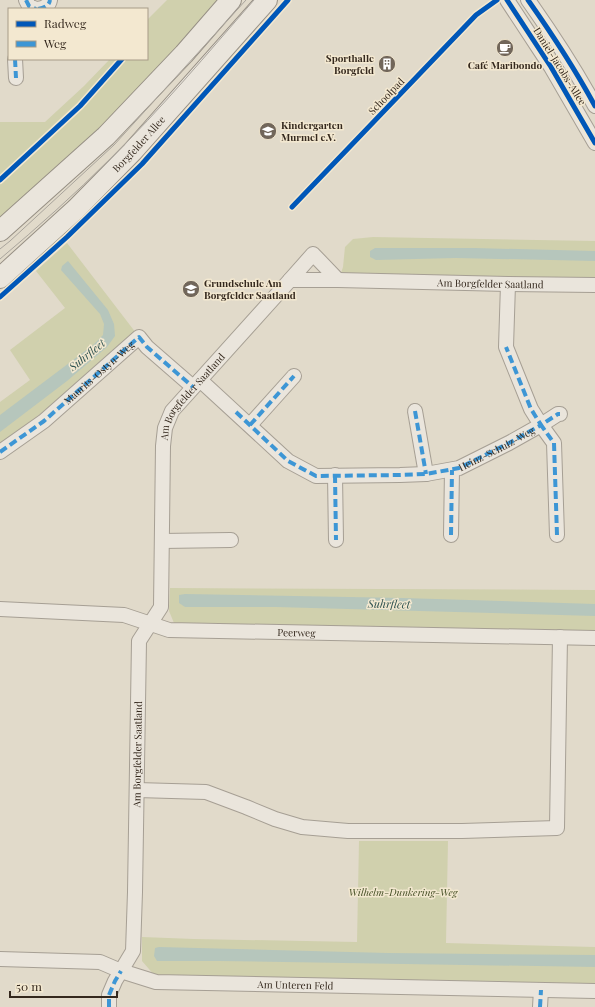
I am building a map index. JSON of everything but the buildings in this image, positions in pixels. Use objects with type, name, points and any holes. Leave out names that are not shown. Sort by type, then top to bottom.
[{"type":"main road","points":[[0,230],[106,136],[184,54],[231,0]]},
{"type":"main road","name":"Borgfelder Allee","points":[[0,278],[76,209],[132,152],[267,0]]},
{"type":"street","points":[[31,7],[44,8],[50,0]]},
{"type":"street","name":"Daniel-Jacobs-Allee","points":[[508,0],[552,67],[595,143]]},
{"type":"street","name":"Daniel-Jacobs-Allee","points":[[528,0],[551,33],[595,106]]},
{"type":"street","points":[[15,60],[16,78]]},
{"type":"street","name":"Am Borgfelder Saatland","points":[[109,1007],[109,995],[115,981],[133,951],[139,640],[160,607],[164,428],[172,411],[313,254],[338,280]]},
{"type":"street","name":"Am Borgfelder Saatland","points":[[290,280],[595,285]]},
{"type":"street","name":"Heinz-Schulz-Weg","points":[[508,284],[506,347],[531,409],[554,443],[557,534]]},
{"type":"street","name":"Maurits-Ostyn-Weg","points":[[0,452],[44,421],[139,337],[148,347],[197,383]]},
{"type":"street","points":[[250,425],[294,376]]},
{"type":"street","name":"Heinz-Schulz-Weg","points":[[197,383],[250,425],[288,461],[316,476],[426,474],[452,470],[509,443],[560,414]]},
{"type":"street","points":[[415,410],[426,474]]},
{"type":"street","name":"Heinz-Schulz-Weg","points":[[451,535],[452,470]]},
{"type":"street","points":[[335,476],[336,540]]},
{"type":"street","points":[[162,541],[231,540]]},
{"type":"street","name":"Peerweg","points":[[0,609],[124,615],[169,630],[595,638]]},
{"type":"street","points":[[137,790],[206,792],[275,819],[302,827],[348,831],[462,831],[557,828],[560,637]]},
{"type":"street","name":"Am Unteren Feld","points":[[0,959],[100,962],[121,971],[156,982],[595,991]]},
{"type":"street","points":[[540,990],[540,1007]]},
{"type":"green space","points":[[167,0],[220,0],[170,56],[87,142],[0,219],[0,122],[45,122],[84,86],[109,60],[148,60],[148,19]]},
{"type":"green space","points":[[373,237],[595,241],[595,279],[345,275],[341,273],[345,247],[353,239]]},
{"type":"green space","points":[[67,243],[136,333],[53,404],[0,444],[0,402],[30,380],[10,350],[65,308],[36,271]]},
{"type":"green space","points":[[170,588],[595,590],[595,632],[174,623],[169,611]]},
{"type":"green space","name":"Wilhelm-Dunkering-Weg","points":[[359,841],[448,841],[446,943],[595,947],[595,985],[155,976],[142,961],[142,937],[357,942]]},
{"type":"water","points":[[375,248],[475,248],[595,251],[595,261],[456,258],[376,260],[370,257],[370,251]]},
{"type":"water","name":"Suhrfleet","points":[[68,261],[108,310],[114,324],[115,336],[107,347],[67,381],[0,432],[0,415],[93,345],[103,335],[104,324],[100,314],[61,270],[62,266]]},
{"type":"water","name":"Suhrfleet","points":[[179,595],[403,598],[595,604],[595,616],[276,607],[185,607],[179,603]]},
{"type":"water","points":[[155,948],[388,953],[595,955],[595,967],[157,961],[154,956]]},
{"type":"tram line","points":[[0,249],[114,145],[246,0]]},
{"type":"tram line","points":[[0,259],[70,198],[129,140],[184,81],[254,0]]},
{"type":"marked path","points":[[26,0],[29,6],[34,8]]},
{"type":"marked path","points":[[42,8],[49,4],[50,0]]},
{"type":"marked path","points":[[15,60],[16,78]]},
{"type":"marked path","points":[[0,452],[44,421],[139,337],[147,347],[193,387]]},
{"type":"marked path","points":[[236,412],[288,461],[316,476],[426,474],[459,468],[541,425],[531,409],[506,347]]},
{"type":"marked path","points":[[250,425],[294,376]]},
{"type":"marked path","points":[[415,411],[426,474]]},
{"type":"marked path","points":[[557,535],[554,443],[541,425],[560,414]]},
{"type":"marked path","points":[[451,535],[452,470]]},
{"type":"marked path","points":[[335,475],[336,540]]},
{"type":"marked path","points":[[109,1007],[109,995],[121,971]]},
{"type":"marked path","points":[[540,1007],[541,990]]},
{"type":"cycle path","points":[[0,297],[67,237],[142,164],[288,0]]},
{"type":"cycle path","name":"Schoolpad","points":[[292,207],[476,15],[497,0]]},
{"type":"cycle path","points":[[507,0],[551,67],[595,143]]},
{"type":"cycle path","points":[[528,0],[563,52],[595,106]]},
{"type":"cycle path","points":[[0,180],[80,106],[121,60]]},
{"type":"place","name":"Café Maribondo","points":[[505,48]]},
{"type":"place","name":"Sporthalle Borgfeld","points":[[387,64]]},
{"type":"place","name":"Kindergarten Murmel e.V.","points":[[268,131]]},
{"type":"place","name":"Grundschule Am Borgfelder Saatland","points":[[191,289]]}]
